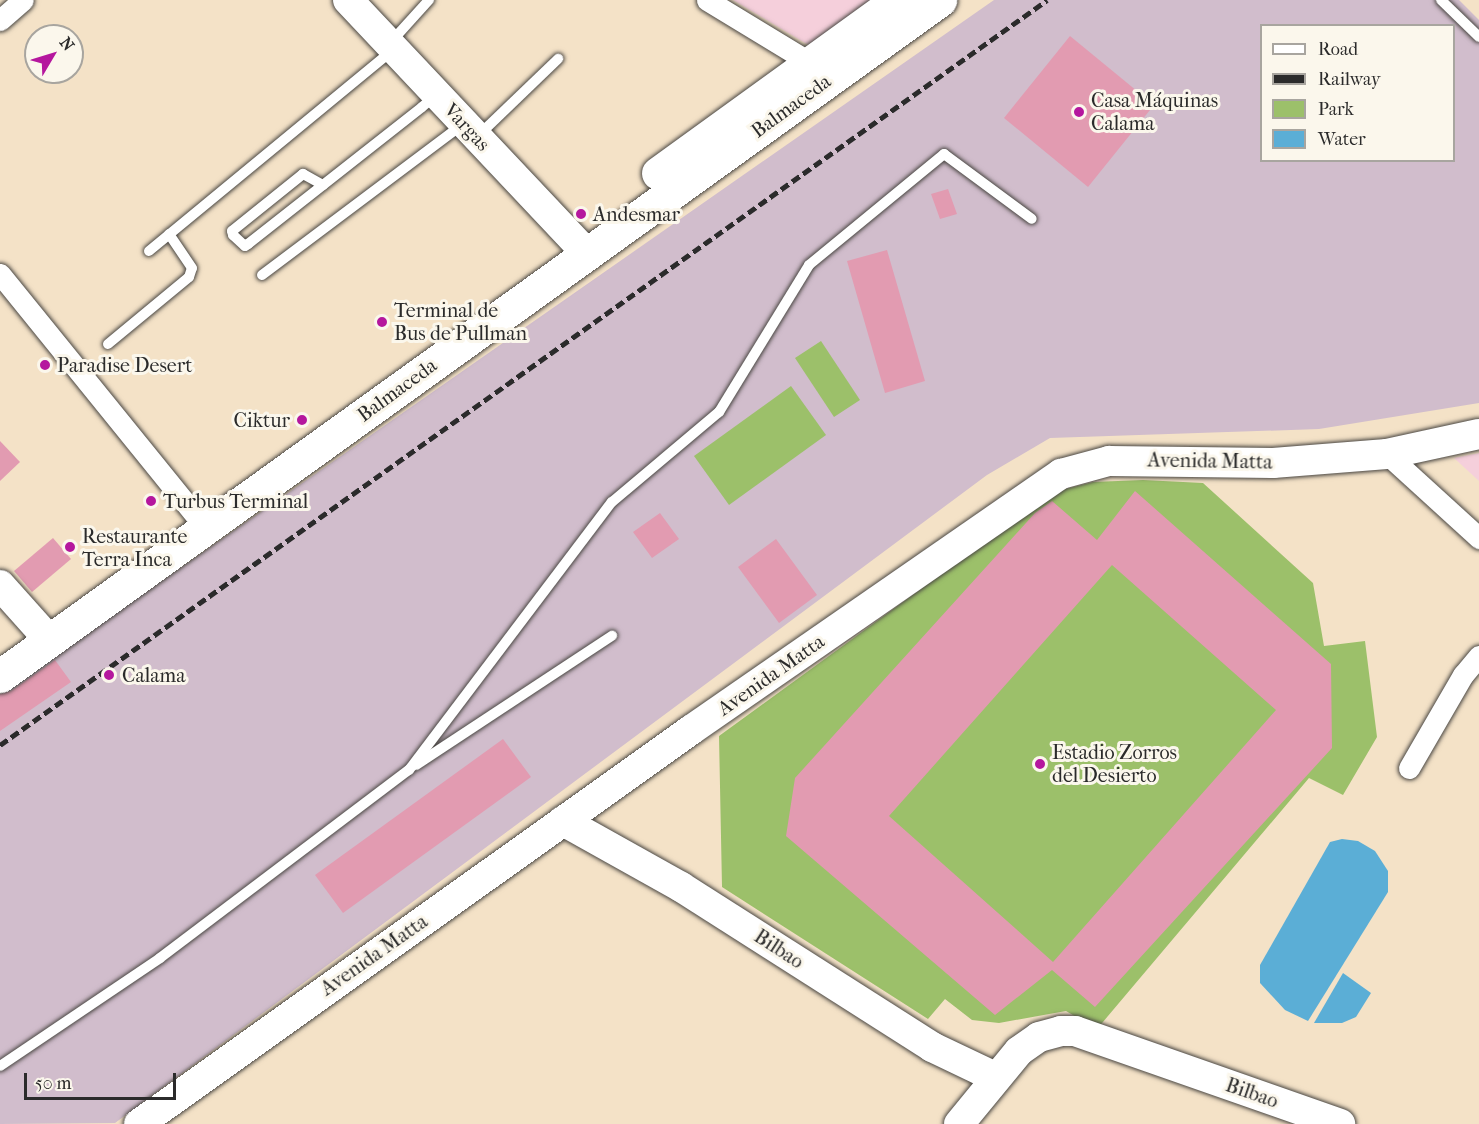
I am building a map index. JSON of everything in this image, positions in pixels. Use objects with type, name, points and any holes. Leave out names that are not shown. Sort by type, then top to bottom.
[{"type":"main road","name":"Balmaceda","points":[[822,70],[897,0]]},
{"type":"main road","name":"Balmaceda","points":[[0,676],[45,635],[196,516],[822,70],[940,0]]},
{"type":"main road","name":"Balmaceda","points":[[0,656],[45,635],[578,245]]},
{"type":"street","points":[[0,20],[23,0]]},
{"type":"street","points":[[707,0],[822,70]]},
{"type":"street","name":"Vargas","points":[[356,3],[392,46],[578,245]]},
{"type":"street","points":[[0,274],[196,516]]},
{"type":"street","name":"Avenida Matta","points":[[139,1124],[563,821],[1061,474],[1109,461],[1273,463],[1387,454],[1479,434]]},
{"type":"street","points":[[1387,454],[1479,538]]},
{"type":"street","points":[[0,585],[45,635]]},
{"type":"street","points":[[1409,768],[1463,675],[1479,656]]},
{"type":"street","name":"Bilbao","points":[[563,821],[681,887],[932,1047],[995,1077],[1019,1051],[1039,1037],[1061,1031],[1075,1031],[1340,1124]]},
{"type":"street","points":[[959,1124],[995,1077]]},
{"type":"lane","points":[[149,251],[392,46],[429,0]]},
{"type":"lane","points":[[1440,0],[1479,37]]},
{"type":"lane","points":[[262,274],[470,130],[558,59]]},
{"type":"lane","points":[[323,185],[303,174],[232,231],[233,236],[245,246],[248,244],[323,185],[437,94]]},
{"type":"lane","points":[[409,770],[612,502],[719,412],[809,265],[944,154],[1032,219]]},
{"type":"lane","points":[[108,344],[189,277],[192,268],[169,234]]},
{"type":"lane","points":[[0,1066],[160,958],[409,770],[612,636]]},
{"type":"shaded area","points":[[733,0],[899,0],[825,55]]},
{"type":"shaded area","points":[[994,0],[1459,0],[1479,20],[1479,403],[1319,429],[1050,438],[987,475],[115,1123],[0,1124],[0,694]]},
{"type":"shaded area","points":[[1479,453],[1479,481],[1454,458]]},
{"type":"green space","points":[[821,341],[860,400],[834,417],[795,358]]},
{"type":"green space","points":[[791,386],[826,435],[729,505],[694,456]]},
{"type":"green space","name":"Estadio Zorros del Desierto","points":[[1143,480],[1203,483],[1313,583],[1324,646],[1365,641],[1377,737],[1343,795],[1309,778],[1097,1029],[1066,1011],[999,1023],[972,1020],[945,999],[928,1019],[722,887],[719,736],[1054,492],[1093,482]]},
{"type":"water","points":[[1342,839],[1358,841],[1375,851],[1388,871],[1388,892],[1308,1021],[1285,1010],[1260,983],[1260,965],[1330,842]]},
{"type":"water","points":[[1343,973],[1371,993],[1356,1017],[1342,1023],[1314,1023]]},
{"type":"building","name":"Casa Máquinas Calama","points":[[1070,36],[1154,105],[1088,187],[1004,118]]},
{"type":"building","points":[[948,189],[957,214],[940,219],[931,194]]},
{"type":"building","points":[[887,250],[925,381],[885,393],[847,261]]},
{"type":"building","points":[[0,441],[20,462],[0,481]]},
{"type":"building","points":[[1135,491],[1331,664],[1332,748],[1095,1007],[1052,970],[995,1015],[786,836],[795,778],[1035,513],[1052,501],[1097,540]],"holes":[[[1112,565],[1276,710],[1053,962],[889,816]]]},
{"type":"building","points":[[660,513],[679,539],[652,558],[633,532]]},
{"type":"building","points":[[53,538],[71,559],[32,592],[14,571]]},
{"type":"building","points":[[776,539],[817,595],[779,623],[738,567]]},
{"type":"building","points":[[55,660],[71,682],[0,731],[0,694],[11,691]]},
{"type":"building","points":[[503,739],[531,777],[343,913],[315,875]]},
{"type":"railway","points":[[0,745],[1047,0]]},
{"type":"place","name":"Casa Máquinas Calama","points":[[1079,112]]},
{"type":"place","name":"Andesmar","points":[[581,214]]},
{"type":"place","name":"Terminal de Bus de Pullman","points":[[382,322]]},
{"type":"place","name":"Paradise Desert","points":[[45,365]]},
{"type":"place","name":"Ciktur","points":[[302,420]]},
{"type":"place","name":"Turbus Terminal","points":[[151,501]]},
{"type":"place","name":"Restaurante Terra Inca","points":[[70,547]]},
{"type":"place","name":"Calama","points":[[109,675]]},
{"type":"place","name":"Estadio Zorros del Desierto","points":[[1040,764]]}]
